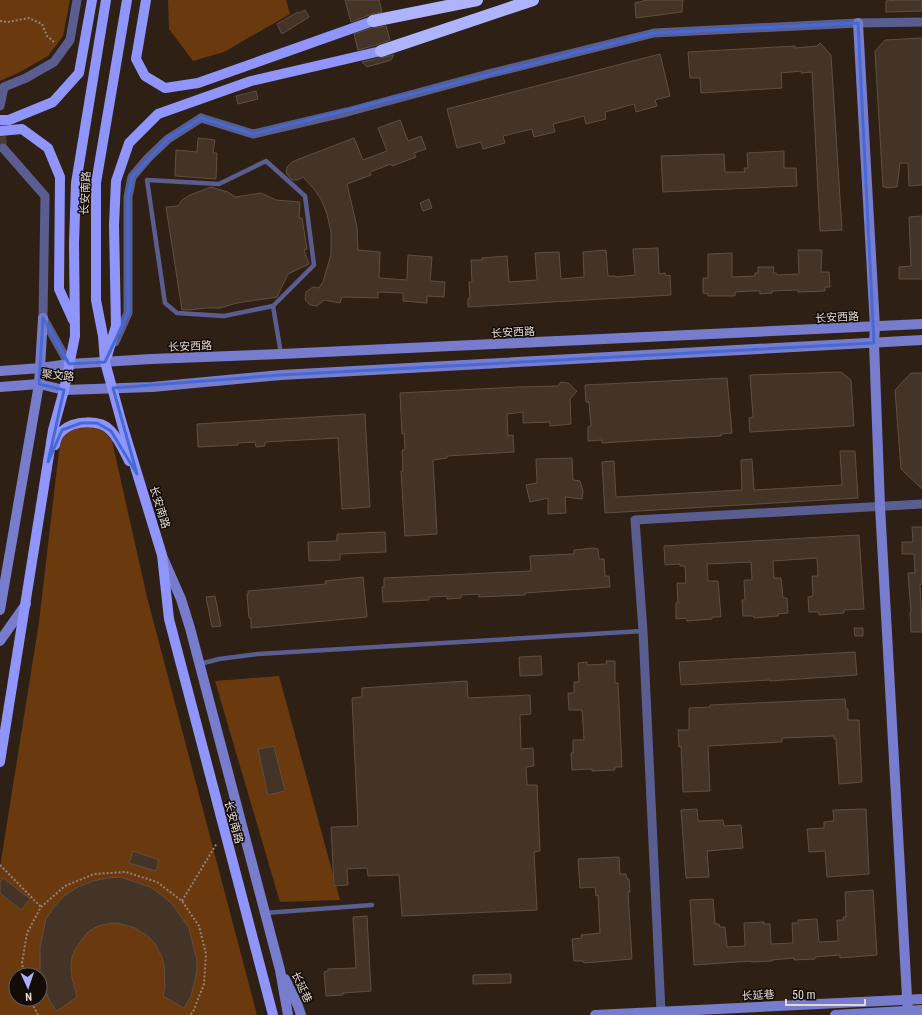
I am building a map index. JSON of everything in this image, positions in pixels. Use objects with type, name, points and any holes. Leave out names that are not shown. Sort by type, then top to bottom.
[{"type":"highway","points":[[374,21],[477,0]]},
{"type":"highway","points":[[381,50],[533,0]]},
{"type":"main road","points":[[0,120],[9,120],[53,102],[79,73],[92,0]]},
{"type":"main road","name":"长安南路","points":[[0,762],[53,430],[74,344],[74,242],[76,183],[106,0]]},
{"type":"main road","name":"长安南路","points":[[127,0],[96,183],[96,300],[103,336],[105,362],[162,555],[169,620],[273,1015]]},
{"type":"main road","points":[[146,0],[136,60],[145,76],[166,88],[198,83],[374,21]]},
{"type":"main road","points":[[858,23],[875,327],[874,343],[880,506],[908,1013]]},
{"type":"main road","points":[[105,362],[116,326],[114,225],[116,181],[129,144],[158,114],[251,81],[381,50]]},
{"type":"main road","points":[[0,131],[22,130],[48,148],[60,177],[59,289],[75,323]]},
{"type":"main road","points":[[0,610],[39,384],[43,318]]},
{"type":"main road","name":"长安西路","points":[[105,362],[922,324]]},
{"type":"main road","points":[[113,388],[152,387],[289,375],[922,340]]},
{"type":"main road","name":"聚文路","points":[[0,371],[105,362]]},
{"type":"main road","name":"聚文路","points":[[0,387],[39,384],[64,390],[113,388]]},
{"type":"main road","points":[[48,462],[58,436],[62,430],[81,423],[97,423],[112,431],[137,474]]},
{"type":"main road","points":[[162,555],[181,599],[200,664],[280,970],[288,1015]]},
{"type":"main road","points":[[0,641],[26,604]]},
{"type":"main road","name":"长延巷","points":[[280,970],[301,1015]]},
{"type":"main road","name":"长延巷","points":[[595,1015],[922,999]]},
{"type":"main road","points":[[836,1015],[908,1013],[922,1010]]},
{"type":"street","points":[[0,106],[4,86],[26,78],[54,62],[70,40],[77,0]]},
{"type":"street","points":[[105,362],[128,313],[128,197],[132,177],[148,158],[168,139],[200,113],[253,134],[347,112],[488,74],[654,33],[858,23],[922,22]]},
{"type":"street","points":[[3,148],[45,196],[43,318],[69,364]]},
{"type":"street","points":[[661,1012],[635,520],[922,504]]},
{"type":"lane","points":[[266,161],[305,196],[314,265],[274,306],[224,316],[177,313],[165,303],[147,180],[219,184],[266,161]]},
{"type":"lane","points":[[274,306],[281,354]]},
{"type":"lane","points":[[200,664],[219,659],[258,654],[642,631]]},
{"type":"lane","points":[[265,913],[372,905]]},
{"type":"path","points":[[0,21],[8,22],[28,18],[42,24],[47,36],[54,42]]},
{"type":"path","points":[[182,901],[223,829]]},
{"type":"path","points":[[0,865],[41,907]]},
{"type":"path","points":[[23,967],[27,933],[41,907],[65,886],[94,874],[126,872],[157,882],[182,901],[199,926],[206,954],[204,984],[193,1012],[190,1015]]},
{"type":"highlighted area","points":[[858,23],[874,343],[281,375],[113,388],[137,474],[111,431],[97,423],[81,423],[62,430],[48,462],[64,390],[39,384],[43,318],[69,364],[105,362],[128,313],[128,197],[132,177],[168,139],[201,118],[253,134],[654,33]]},
{"type":"shaded area","points":[[0,0],[70,0],[63,36],[48,56],[20,72],[0,81]]},
{"type":"shaded area","points":[[168,0],[286,0],[290,14],[224,52],[193,61],[169,29]]},
{"type":"shaded area","points":[[90,426],[103,430],[112,441],[147,597],[257,1015],[0,1015],[0,867],[39,622],[59,451],[65,434],[72,429]]},
{"type":"shaded area","points":[[279,676],[340,900],[280,902],[215,681]]},
{"type":"building","points":[[345,0],[379,0],[382,12],[351,22]]},
{"type":"building","points":[[647,0],[683,0],[682,12],[636,18],[635,3]]},
{"type":"building","points":[[922,0],[922,11],[886,12],[886,1]]},
{"type":"building","points":[[305,10],[309,17],[282,34],[277,24],[298,12],[299,13]]},
{"type":"building","points":[[386,26],[390,40],[358,50],[354,34],[372,28]]},
{"type":"building","points":[[922,38],[922,185],[909,186],[908,163],[900,163],[897,187],[886,188],[883,187],[875,51],[885,40]]},
{"type":"building","points":[[820,43],[831,55],[842,230],[820,231],[812,72],[801,73],[801,71],[781,73],[782,88],[701,93],[700,78],[690,78],[688,52],[795,46],[795,48],[817,46]]},
{"type":"building","points":[[660,54],[670,96],[655,100],[657,106],[636,112],[634,104],[605,112],[606,119],[586,124],[584,116],[553,124],[555,132],[534,137],[532,129],[503,136],[505,143],[483,149],[481,142],[457,148],[447,109]]},
{"type":"building","points":[[394,55],[391,60],[367,67],[362,62]]},
{"type":"building","points":[[256,91],[258,99],[238,104],[236,96]]},
{"type":"building","points":[[400,120],[408,141],[421,136],[426,149],[414,153],[416,157],[370,172],[371,175],[347,184],[357,227],[358,250],[380,252],[379,278],[407,280],[408,255],[432,257],[430,281],[445,282],[444,297],[427,296],[427,303],[403,301],[403,293],[378,292],[378,298],[342,297],[340,303],[324,300],[317,306],[310,305],[305,300],[306,292],[313,287],[319,288],[323,282],[331,254],[331,232],[327,214],[321,199],[303,177],[298,180],[292,180],[287,174],[287,167],[292,162],[354,138],[363,160],[387,151],[378,128]]},
{"type":"building","points":[[198,138],[215,140],[213,153],[217,153],[216,179],[175,176],[176,150],[197,152]]},
{"type":"building","points":[[784,151],[784,168],[796,168],[797,186],[663,192],[661,156],[724,154],[725,172],[745,172],[744,168],[748,168],[747,153]]},
{"type":"building","points":[[211,187],[228,192],[235,197],[261,193],[276,200],[300,202],[299,218],[302,218],[307,249],[304,250],[309,264],[288,274],[277,297],[237,303],[220,308],[182,310],[166,207],[178,206],[182,200],[190,195]]},
{"type":"building","points":[[429,199],[432,208],[423,211],[420,203]]},
{"type":"building","points":[[922,216],[922,279],[899,279],[899,267],[911,266],[909,217]]},
{"type":"building","points":[[658,248],[659,274],[665,273],[666,276],[670,275],[671,295],[468,307],[468,299],[470,298],[469,282],[472,282],[471,260],[482,260],[482,258],[507,256],[509,282],[537,280],[535,253],[559,252],[561,279],[584,277],[583,252],[606,250],[608,276],[615,277],[635,275],[633,249]]},
{"type":"building","points":[[798,250],[822,250],[821,272],[829,272],[830,287],[825,287],[825,291],[772,291],[772,293],[760,294],[760,291],[750,291],[735,292],[735,296],[708,296],[708,294],[703,293],[703,278],[708,278],[708,254],[732,253],[732,277],[755,276],[755,273],[758,273],[758,267],[774,267],[773,273],[776,273],[777,275],[799,274]]},
{"type":"building","points":[[841,372],[851,380],[854,426],[750,432],[749,418],[753,417],[750,375]]},
{"type":"building","points":[[911,373],[922,373],[922,489],[901,469],[895,390]]},
{"type":"building","points":[[727,378],[732,433],[721,434],[721,436],[602,443],[602,440],[588,441],[588,427],[591,426],[589,402],[586,402],[585,385]]},
{"type":"building","points":[[561,382],[568,383],[577,391],[570,399],[571,424],[550,426],[550,422],[523,423],[523,412],[507,414],[508,436],[513,435],[514,452],[447,456],[447,458],[433,460],[437,534],[405,536],[401,471],[403,471],[402,450],[405,450],[404,433],[402,434],[400,393],[558,386]]},
{"type":"building","points":[[365,414],[370,507],[342,509],[338,438],[265,442],[265,446],[256,447],[255,442],[238,443],[238,445],[198,447],[197,424]]},
{"type":"building","points":[[840,451],[855,451],[858,498],[605,513],[602,462],[614,461],[616,497],[742,490],[741,460],[752,459],[754,490],[842,485]]},
{"type":"building","points":[[572,458],[573,480],[580,481],[583,491],[582,499],[565,497],[566,513],[548,514],[548,498],[530,502],[526,485],[537,483],[536,459]]},
{"type":"building","points":[[912,527],[922,527],[922,584],[920,585],[922,632],[911,632],[908,573],[915,573],[914,554],[902,554],[902,542],[913,542]]},
{"type":"building","points":[[385,532],[386,552],[340,554],[340,560],[309,561],[308,542],[337,541],[337,534]]},
{"type":"building","points":[[859,535],[864,609],[844,610],[844,613],[819,615],[819,612],[809,612],[808,597],[813,596],[812,576],[818,576],[817,558],[773,561],[774,578],[781,578],[783,598],[787,598],[788,613],[778,614],[778,616],[754,618],[753,616],[743,616],[742,600],[745,600],[744,580],[752,580],[751,562],[707,564],[708,581],[718,581],[721,617],[687,621],[686,618],[676,619],[676,603],[678,603],[677,583],[686,583],[685,566],[680,566],[680,564],[665,565],[664,546]]},
{"type":"building","points":[[593,548],[598,549],[599,559],[604,559],[605,576],[609,576],[610,587],[525,593],[525,595],[479,597],[479,594],[461,595],[461,598],[447,599],[447,596],[429,597],[429,600],[383,602],[382,587],[384,587],[384,578],[531,571],[530,556],[574,554],[574,550]]},
{"type":"building","points":[[363,577],[367,617],[251,628],[247,594],[248,591],[326,584],[325,581]]},
{"type":"building","points":[[215,596],[221,626],[212,627],[206,597]]},
{"type":"building","points":[[854,628],[863,628],[863,636],[855,636]]},
{"type":"building","points":[[855,652],[857,675],[681,685],[679,662]]},
{"type":"building","points":[[541,656],[542,675],[520,676],[519,657]]},
{"type":"building","points":[[606,661],[615,661],[615,683],[618,683],[622,767],[615,767],[615,770],[572,770],[571,753],[573,753],[573,740],[584,740],[582,710],[569,710],[568,693],[574,693],[574,682],[579,682],[578,663],[587,662],[587,665],[607,664]]},
{"type":"building","points":[[467,681],[468,698],[530,695],[531,714],[520,715],[521,749],[533,748],[534,766],[526,767],[527,785],[537,785],[540,851],[534,852],[537,910],[402,916],[399,875],[368,876],[367,868],[347,869],[348,885],[334,886],[331,827],[358,826],[352,698],[362,697],[362,688]]},
{"type":"building","points":[[845,699],[846,709],[848,709],[848,720],[859,720],[862,782],[839,784],[836,739],[834,739],[834,736],[782,738],[782,742],[708,746],[710,791],[683,792],[681,746],[679,747],[678,730],[689,730],[689,708],[710,707],[710,705]]},
{"type":"building","points":[[274,746],[285,791],[268,795],[258,749]]},
{"type":"building","points":[[697,809],[698,821],[723,820],[724,826],[741,825],[743,848],[707,851],[709,877],[686,878],[681,810]]},
{"type":"building","points":[[866,809],[869,874],[827,877],[825,851],[809,852],[807,829],[824,828],[824,822],[834,821],[833,810]]},
{"type":"building","points":[[133,851],[159,860],[156,871],[129,863]]},
{"type":"building","points":[[619,857],[620,874],[626,874],[627,879],[629,879],[630,892],[628,892],[632,959],[584,963],[583,961],[574,961],[572,939],[582,938],[581,935],[600,933],[598,895],[596,896],[595,887],[580,888],[578,859]]},
{"type":"building","points":[[121,877],[150,887],[173,905],[189,928],[197,961],[197,971],[191,996],[184,1008],[163,996],[165,987],[164,966],[162,957],[155,944],[149,937],[135,928],[117,923],[98,926],[88,932],[76,948],[72,957],[71,966],[72,978],[77,997],[57,1011],[50,1002],[48,997],[48,967],[40,967],[40,947],[46,919],[64,896],[78,887],[93,881]]},
{"type":"building","points":[[3,878],[30,899],[21,910],[0,893],[0,883]]},
{"type":"building","points":[[873,890],[877,955],[840,958],[840,955],[815,957],[815,959],[794,960],[794,958],[772,961],[694,965],[690,900],[713,899],[715,924],[719,924],[720,927],[725,927],[727,947],[745,946],[744,923],[764,922],[764,924],[770,924],[771,944],[793,943],[792,923],[798,923],[798,920],[817,919],[819,942],[838,941],[837,920],[844,920],[843,917],[846,917],[845,892]]},
{"type":"building","points":[[367,916],[371,991],[326,996],[324,972],[328,971],[328,969],[356,968],[353,917]]},
{"type":"building","points":[[511,974],[511,983],[473,984],[473,975]]},
{"type":"tunnel","points":[[0,123],[3,148]]}]
